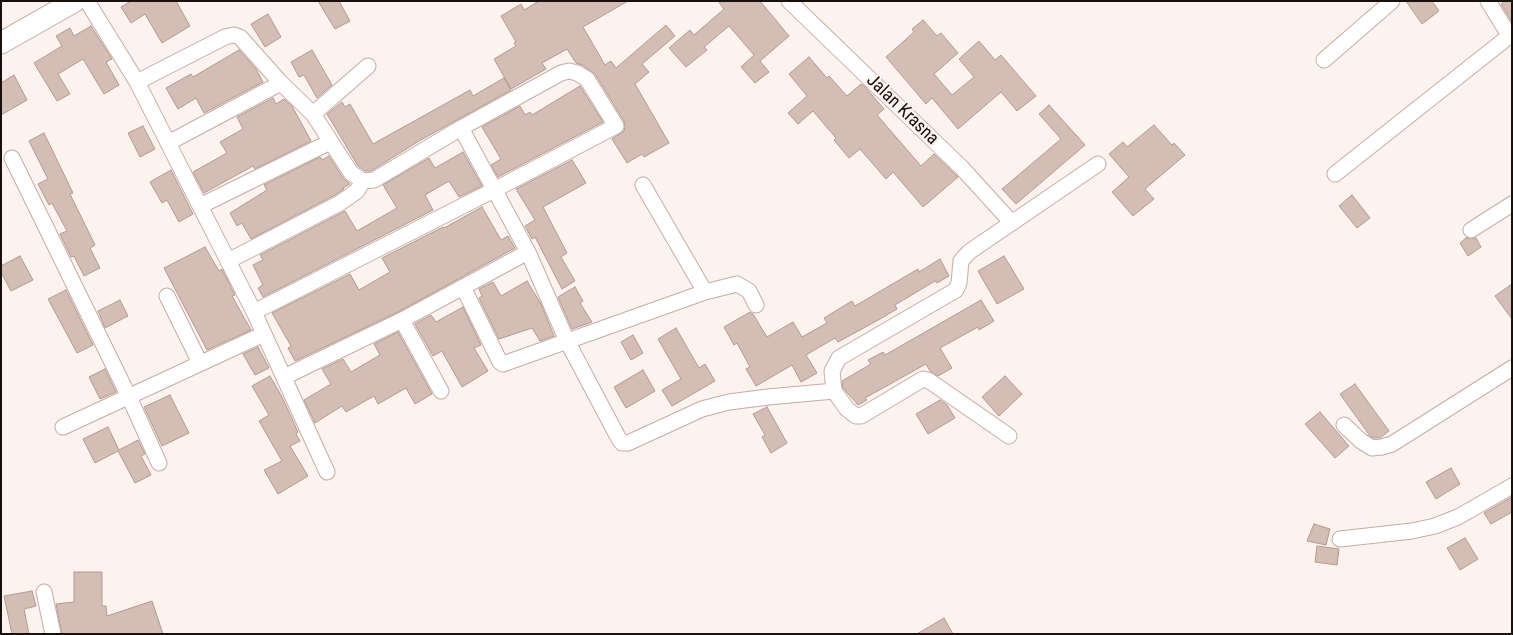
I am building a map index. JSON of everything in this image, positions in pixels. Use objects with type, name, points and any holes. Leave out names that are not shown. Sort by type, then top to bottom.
[{"type":"main road","points":[[1,43],[74,1]]},
{"type":"street","points":[[87,1],[138,82],[254,312],[327,472]]},
{"type":"street","name":"Jalan Krasna","points":[[789,1],[962,168],[1012,223]]},
{"type":"street","points":[[1324,60],[1392,1]]},
{"type":"street","points":[[1336,174],[1511,35],[1488,1]]},
{"type":"street","points":[[138,82],[225,36],[234,35],[240,37],[312,114],[351,173],[363,181],[374,180],[461,128],[561,73],[577,73],[587,80],[616,125],[615,128],[254,312]]},
{"type":"street","points":[[312,114],[368,66]]},
{"type":"street","points":[[168,143],[281,83]]},
{"type":"street","points":[[461,128],[528,252],[567,341],[619,439],[624,444],[702,409],[739,401],[834,391]]},
{"type":"street","points":[[200,206],[330,142]]},
{"type":"street","points":[[12,158],[160,463]]},
{"type":"street","points":[[1009,436],[925,379],[920,380],[861,416],[856,416],[834,391],[832,370],[839,358],[956,290],[959,283],[961,261],[964,257],[1098,164]]},
{"type":"street","points":[[228,261],[340,203],[357,191],[363,181]]},
{"type":"street","points":[[643,185],[705,292]]},
{"type":"street","points":[[1471,230],[1512,204]]},
{"type":"street","points":[[284,377],[402,320],[528,252]]},
{"type":"street","points":[[462,287],[500,362],[503,364],[705,292],[737,284],[749,291],[756,305]]},
{"type":"street","points":[[167,296],[200,363]]},
{"type":"street","points":[[402,320],[441,392]]},
{"type":"street","points":[[63,427],[264,334]]},
{"type":"street","points":[[1344,425],[1361,441],[1372,448],[1392,444],[1512,368]]},
{"type":"street","points":[[1340,539],[1436,526],[1458,517],[1512,486]]},
{"type":"street","points":[[44,592],[53,634]]},
{"type":"building","points":[[131,1],[176,1],[190,26],[162,43],[145,14],[131,23],[121,7]]},
{"type":"building","points":[[318,1],[339,1],[350,21],[335,29]]},
{"type":"building","points":[[539,1],[628,1],[583,27],[605,65],[611,61],[616,68],[666,25],[675,36],[642,64],[649,72],[635,84],[669,143],[644,157],[642,154],[627,163],[612,139],[624,131],[624,121],[595,74],[576,63],[567,49],[542,63],[546,69],[511,89],[494,59],[516,46],[514,43],[516,42],[501,16],[521,4],[524,10]]},
{"type":"building","points":[[718,1],[760,1],[789,36],[760,61],[769,72],[755,83],[741,67],[754,55],[729,26],[704,47],[707,50],[686,67],[669,48],[690,30],[694,35],[724,9]]},
{"type":"building","points":[[1406,1],[1432,1],[1439,11],[1422,24]]},
{"type":"building","points":[[1505,1],[1512,1],[1512,22],[1501,4]]},
{"type":"building","points":[[268,14],[281,37],[265,47],[251,24]]},
{"type":"building","points":[[923,20],[937,36],[941,33],[958,53],[934,74],[952,95],[974,77],[959,59],[979,41],[995,60],[1001,55],[1036,96],[1017,111],[1001,92],[958,129],[932,98],[926,104],[886,57],[914,32],[912,29]]},
{"type":"building","points":[[91,26],[112,59],[106,62],[119,85],[104,94],[83,59],[58,74],[70,94],[57,101],[34,63],[62,46],[56,36],[70,28],[74,36]]},
{"type":"building","points":[[239,50],[256,69],[263,82],[204,113],[196,98],[178,109],[166,88],[191,74],[193,77]]},
{"type":"building","points":[[312,50],[332,85],[317,98],[304,75],[299,77],[291,62]]},
{"type":"building","points":[[809,57],[827,78],[829,76],[847,96],[861,84],[865,87],[884,109],[877,115],[921,166],[934,154],[958,177],[923,207],[893,172],[886,179],[860,149],[849,158],[834,140],[836,138],[813,111],[798,124],[788,113],[807,96],[789,74]]},
{"type":"building","points":[[14,75],[27,100],[1,115],[1,83]]},
{"type":"building","points":[[504,78],[511,90],[419,141],[371,171],[365,171],[358,166],[327,114],[342,102],[345,107],[350,104],[373,144],[470,90],[473,96]]},
{"type":"building","points":[[580,86],[603,122],[498,177],[491,165],[501,159],[482,127],[520,106],[525,115],[530,112],[532,115]]},
{"type":"building","points":[[273,98],[276,104],[284,99],[292,106],[311,141],[255,169],[253,166],[204,193],[193,172],[227,153],[220,142],[243,129],[237,117]]},
{"type":"building","points":[[1049,105],[1085,145],[1016,204],[1002,189],[1061,139],[1039,114]]},
{"type":"building","points":[[1154,125],[1172,145],[1174,143],[1185,155],[1145,189],[1154,199],[1133,216],[1112,192],[1129,177],[1109,154],[1123,142],[1127,147]]},
{"type":"building","points":[[143,126],[155,149],[140,157],[128,133]]},
{"type":"building","points":[[44,133],[73,193],[70,194],[95,245],[90,248],[100,268],[84,276],[74,256],[71,257],[60,234],[67,231],[52,203],[49,205],[38,184],[48,179],[29,141]]},
{"type":"building","points":[[463,152],[482,186],[459,197],[449,181],[425,195],[433,210],[263,297],[258,288],[263,285],[253,265],[263,260],[260,255],[345,211],[357,231],[397,208],[383,185],[429,158],[435,168]]},
{"type":"building","points":[[329,156],[343,178],[350,184],[344,189],[251,239],[242,223],[237,226],[230,213],[267,190],[264,185],[320,157],[322,160]]},
{"type":"building","points":[[572,160],[586,183],[543,207],[567,253],[561,257],[575,281],[562,289],[535,237],[532,239],[525,226],[535,220],[516,189]]},
{"type":"building","points":[[171,170],[193,214],[179,222],[167,200],[162,203],[150,182]]},
{"type":"building","points":[[1352,195],[1370,218],[1357,228],[1339,206]]},
{"type":"building","points":[[482,207],[501,240],[508,236],[515,248],[398,312],[295,361],[288,348],[291,346],[272,313],[350,274],[359,290],[390,272],[382,258]]},
{"type":"building","points":[[1466,238],[1476,238],[1481,247],[1468,256],[1460,243]]},
{"type":"building","points":[[205,247],[219,271],[222,269],[235,295],[232,296],[251,330],[207,350],[164,268]]},
{"type":"building","points":[[20,256],[33,280],[11,291],[1,272],[1,266]]},
{"type":"building","points":[[1004,256],[1024,289],[997,304],[978,271]]},
{"type":"building","points":[[940,259],[949,276],[937,283],[935,281],[895,305],[897,309],[880,319],[838,342],[835,338],[806,355],[817,373],[801,382],[792,365],[756,386],[746,369],[750,367],[737,343],[734,345],[724,327],[750,312],[767,337],[793,322],[802,337],[827,323],[824,318],[852,301],[855,306],[918,269],[919,272]]},
{"type":"building","points":[[527,281],[541,304],[554,336],[540,341],[532,328],[499,339],[479,298],[482,296],[479,289],[493,282],[501,296]]},
{"type":"building","points":[[1512,284],[1512,319],[1495,296]]},
{"type":"building","points":[[575,287],[583,301],[580,303],[592,322],[572,329],[558,297]]},
{"type":"building","points":[[66,290],[93,345],[77,353],[48,299]]},
{"type":"building","points":[[120,300],[128,316],[105,328],[98,311]]},
{"type":"building","points":[[981,300],[994,321],[979,330],[978,327],[940,348],[952,368],[938,376],[930,371],[926,364],[865,398],[867,400],[858,405],[843,388],[842,381],[871,364],[868,360],[883,352],[885,355]]},
{"type":"building","points":[[463,307],[481,345],[474,348],[488,371],[462,387],[442,351],[433,356],[415,324],[431,315],[436,322]]},
{"type":"building","points":[[676,328],[699,368],[705,364],[715,381],[672,406],[662,390],[681,379],[658,339]]},
{"type":"building","points":[[398,332],[432,394],[415,404],[406,388],[378,404],[374,396],[346,412],[342,406],[315,423],[304,400],[331,384],[322,369],[343,359],[351,372],[380,355],[374,344]]},
{"type":"building","points":[[633,335],[643,353],[631,360],[621,342]]},
{"type":"building","points":[[258,347],[269,368],[255,375],[243,354]]},
{"type":"building","points":[[105,369],[116,392],[100,399],[89,377]]},
{"type":"building","points":[[643,370],[655,391],[626,408],[614,387]]},
{"type":"building","points":[[270,376],[298,432],[296,434],[300,441],[290,446],[308,476],[278,494],[264,470],[282,461],[259,421],[269,415],[252,386]]},
{"type":"building","points":[[1005,376],[1022,394],[999,416],[982,397]]},
{"type":"building","points":[[1355,384],[1389,431],[1380,438],[1370,436],[1340,394]]},
{"type":"building","points":[[170,395],[189,433],[162,446],[144,407]]},
{"type":"building","points":[[940,400],[947,405],[955,418],[928,434],[916,414]]},
{"type":"building","points":[[767,407],[787,443],[771,453],[762,437],[765,435],[753,414]]},
{"type":"building","points":[[1320,412],[1349,446],[1335,458],[1305,424]]},
{"type":"building","points":[[108,427],[119,450],[138,440],[145,454],[141,456],[151,475],[135,483],[118,451],[95,463],[83,439]]},
{"type":"building","points":[[1451,468],[1460,484],[1436,499],[1426,482]]},
{"type":"building","points":[[1512,497],[1512,512],[1491,524],[1484,513]]},
{"type":"building","points":[[1314,524],[1330,529],[1326,545],[1307,541]]},
{"type":"building","points":[[1465,538],[1478,559],[1460,570],[1447,548]]},
{"type":"building","points":[[1317,546],[1339,549],[1337,565],[1315,562]]},
{"type":"building","points":[[74,572],[102,572],[102,606],[106,606],[107,616],[152,601],[163,634],[62,634],[56,604],[74,602]]},
{"type":"building","points":[[32,591],[36,606],[24,609],[29,634],[12,634],[4,596]]},
{"type":"building","points":[[944,618],[953,634],[917,634]]}]
